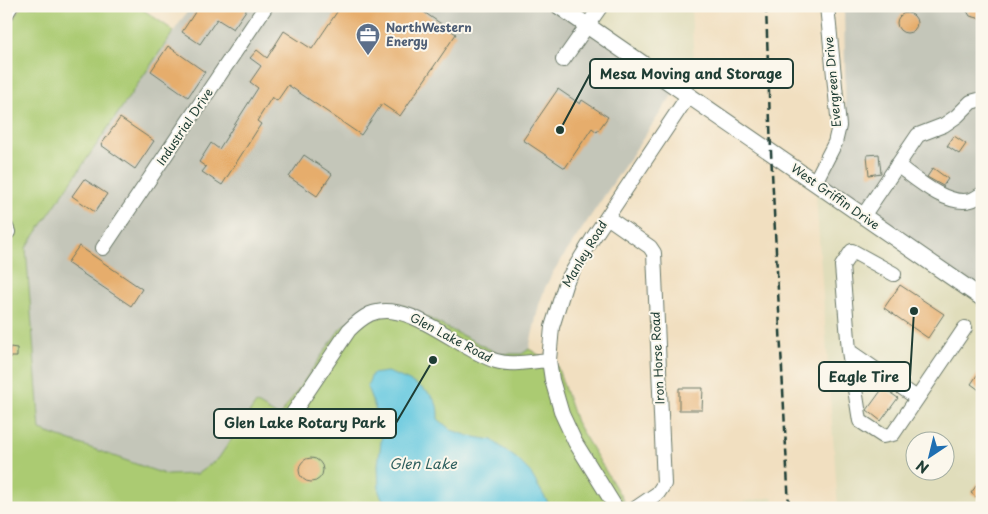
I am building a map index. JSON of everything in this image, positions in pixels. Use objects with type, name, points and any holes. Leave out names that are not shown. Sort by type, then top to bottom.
[{"type":"main road","name":"West Griffin Drive","points":[[559,6],[982,298]]},
{"type":"street","points":[[6,14],[11,6]]},
{"type":"street","name":"Industrial Drive","points":[[103,248],[266,6]]},
{"type":"street","points":[[563,60],[601,6]]},
{"type":"street","name":"Evergreen Drive","points":[[815,182],[835,143],[838,126],[826,6]]},
{"type":"street","name":"Manley Road","points":[[616,508],[567,427],[556,399],[550,360],[552,327],[566,282],[688,96]]},
{"type":"street","points":[[863,216],[918,135],[944,126],[971,102],[982,99]]},
{"type":"street","points":[[897,165],[936,193],[956,200],[970,200],[982,194]]},
{"type":"street","name":"Iron Horse Road","points":[[607,217],[650,247],[654,253],[664,484],[658,493],[636,508]]},
{"type":"street","points":[[894,274],[852,251],[842,266],[849,351],[860,421],[884,436],[893,434],[965,328]]},
{"type":"street","name":"Glen Lake Road","points":[[287,422],[349,330],[358,321],[370,314],[382,311],[408,314],[472,350],[498,362],[518,363],[550,360]]},
{"type":"street","points":[[849,351],[917,398]]},
{"type":"shaded area","points":[[191,6],[559,6],[677,88],[553,272],[539,305],[529,349],[522,354],[499,354],[466,338],[340,329],[278,417],[256,403],[218,459],[197,474],[167,475],[40,430],[26,248]]},
{"type":"shaded area","points":[[575,6],[691,6],[695,88]]},
{"type":"shaded area","points":[[844,6],[982,6],[982,298],[815,182],[846,130]]},
{"type":"shaded area","points":[[815,182],[982,298],[982,508],[838,508]]},
{"type":"shaded area","points":[[773,497],[774,508],[703,508]]},
{"type":"green space","points":[[22,6],[138,6],[174,31],[26,248],[40,430],[167,475],[197,474],[218,459],[256,403],[279,417],[340,329],[369,306],[402,305],[499,354],[522,354],[529,349],[557,366],[576,422],[628,508],[6,508],[6,30]]},
{"type":"water","name":"Glen Lake","points":[[387,372],[422,388],[428,393],[437,405],[438,419],[451,430],[469,436],[492,440],[517,459],[530,472],[551,508],[387,508],[379,492],[378,465],[382,435],[379,418],[367,387],[372,374]]},
{"type":"building","points":[[199,6],[249,6],[233,29],[217,19],[200,44],[182,32]]},
{"type":"building","points":[[341,6],[415,6],[456,34],[400,116],[382,104],[361,135],[288,85],[277,101],[272,97],[257,121],[261,124],[222,185],[202,172],[206,167],[199,162],[211,143],[219,149],[258,88],[250,82],[261,66],[250,58],[257,50],[267,58],[284,31],[312,49]]},
{"type":"building","points":[[964,6],[982,6],[982,19],[970,16]]},
{"type":"building","points":[[907,13],[914,16],[917,23],[914,30],[907,33],[900,30],[897,23],[900,16]]},
{"type":"building","points":[[168,46],[205,72],[188,97],[151,71]]},
{"type":"building","points":[[558,89],[580,104],[582,100],[608,117],[597,132],[592,128],[565,168],[523,140]]},
{"type":"building","points":[[120,118],[154,141],[135,169],[101,145]]},
{"type":"building","points":[[954,136],[966,144],[959,154],[947,146]]},
{"type":"building","points":[[879,154],[881,173],[869,175],[867,155]]},
{"type":"building","points":[[304,155],[332,174],[317,196],[289,177]]},
{"type":"building","points":[[933,168],[948,179],[943,186],[927,177]]},
{"type":"building","points":[[84,179],[107,194],[95,212],[72,196]]},
{"type":"building","points":[[79,246],[142,289],[131,306],[67,263]]},
{"type":"building","points":[[900,285],[944,314],[928,338],[884,308]]},
{"type":"building","points":[[10,347],[17,348],[17,357],[9,357]]},
{"type":"building","points":[[982,368],[982,392],[971,384]]},
{"type":"building","points":[[679,388],[703,388],[702,410],[679,410]]},
{"type":"building","points":[[883,388],[898,398],[881,421],[867,410]]},
{"type":"building","points":[[311,458],[319,462],[323,470],[319,478],[311,482],[303,478],[299,470],[303,462]]},
{"type":"building","points":[[982,478],[982,501],[971,493]]},
{"type":"railway","points":[[766,6],[771,152],[789,508]]},
{"type":"place","name":"NorthWestern Energy","points":[[368,56]]},
{"type":"place","name":"Mesa Moving and Storage","points":[[560,130]]},
{"type":"place","name":"Eagle Tire","points":[[914,311]]},
{"type":"place","name":"Glen Lake Rotary Park","points":[[433,360]]}]
